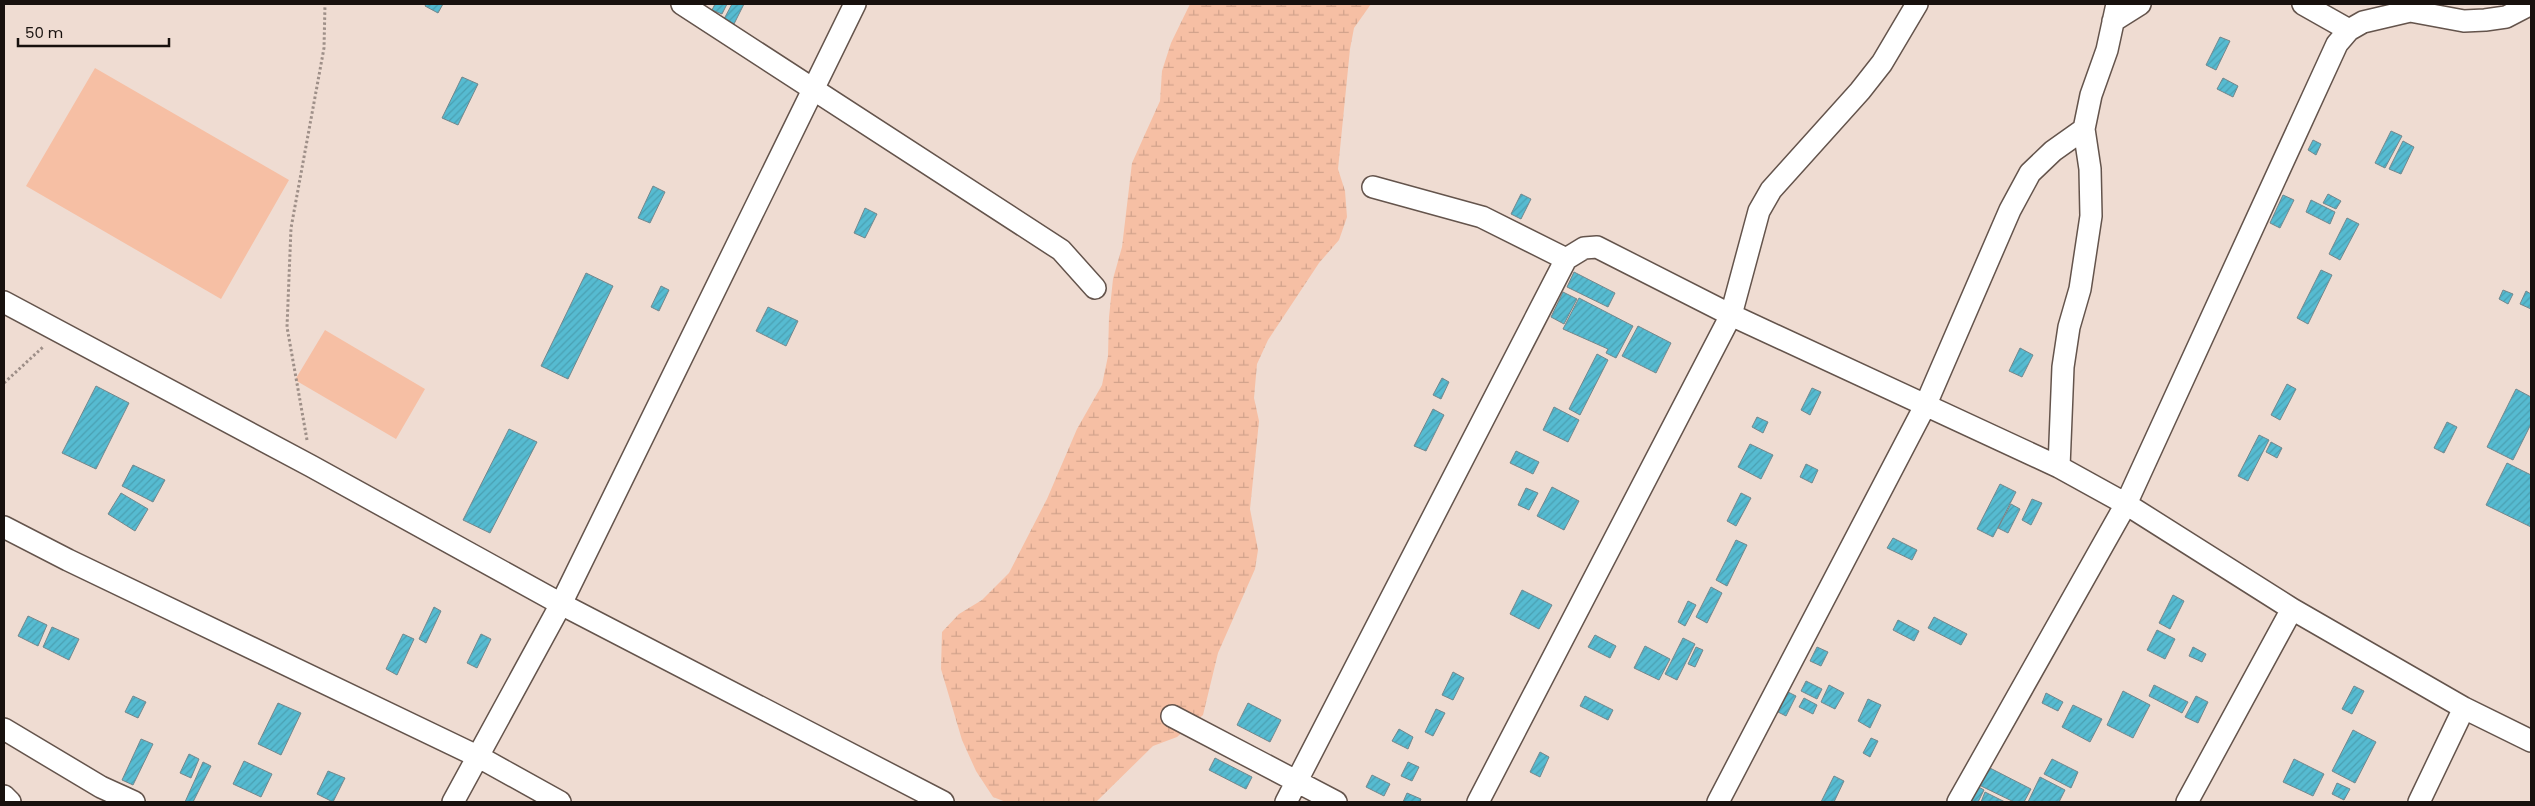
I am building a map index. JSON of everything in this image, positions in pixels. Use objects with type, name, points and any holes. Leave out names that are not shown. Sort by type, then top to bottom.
[{"type":"street","points":[[682,4],[812,86],[1061,250],[1094,288]]},
{"type":"street","points":[[453,802],[561,604],[812,86],[854,4]]},
{"type":"street","points":[[1478,802],[1732,315],[1759,210],[1771,190],[1860,91],[1882,63],[1917,4]]},
{"type":"street","points":[[2060,467],[2063,367],[2069,327],[2080,289],[2092,216],[2090,170],[2084,129],[2115,12],[2140,4]]},
{"type":"street","points":[[2303,4],[2349,30]]},
{"type":"street","points":[[1958,802],[2126,504],[2337,44],[2349,30],[2363,22],[2410,10],[2464,21],[2486,20],[2506,17],[2531,4]]},
{"type":"street","points":[[1718,802],[1926,404],[2010,210],[2030,173],[2053,151],[2084,129]]},
{"type":"street","points":[[1373,187],[1482,217],[1566,259]]},
{"type":"street","points":[[1286,802],[1566,259],[1584,248],[1597,247],[1732,315],[2060,467],[2126,504],[2292,609],[2464,708],[2531,741]]},
{"type":"street","points":[[4,302],[58,333],[311,466],[561,604],[942,802]]},
{"type":"street","points":[[4,527],[479,757],[560,802]]},
{"type":"street","points":[[2187,802],[2292,609]]},
{"type":"street","points":[[2419,802],[2464,708]]},
{"type":"street","points":[[1172,716],[1336,802]]},
{"type":"street","points":[[4,728],[102,787],[134,802]]},
{"type":"street","points":[[4,796],[10,802]]},
{"type":"path","points":[[311,466],[288,317],[290,228],[324,48],[325,4]]},
{"type":"path","points":[[4,383],[58,333]]},
{"type":"green space","points":[[1190,4],[1371,4],[1354,28],[1350,49],[1338,169],[1345,191],[1347,217],[1339,240],[1319,263],[1268,340],[1257,364],[1254,398],[1259,421],[1250,509],[1258,550],[1255,569],[1218,653],[1203,715],[1177,737],[1153,746],[1096,802],[1006,802],[993,797],[976,771],[962,740],[941,669],[942,632],[959,614],[982,600],[1009,573],[1047,499],[1077,429],[1102,385],[1108,356],[1109,317],[1113,279],[1122,247],[1132,163],[1160,101],[1162,71],[1171,43]]},
{"type":"green space","points":[[95,68],[289,180],[221,299],[26,186]]},
{"type":"green space","points":[[325,330],[425,389],[396,439],[295,380]]},
{"type":"building","points":[[426,4],[443,4],[438,13],[425,6]]},
{"type":"building","points":[[715,4],[727,4],[722,14],[712,10]]},
{"type":"building","points":[[732,4],[744,4],[734,24],[724,19]]},
{"type":"building","points":[[2220,37],[2230,41],[2216,70],[2206,65]]},
{"type":"building","points":[[462,77],[478,84],[458,125],[442,118]]},
{"type":"building","points":[[2223,78],[2238,86],[2233,97],[2217,89]]},
{"type":"building","points":[[2391,131],[2402,136],[2385,168],[2375,163]]},
{"type":"building","points":[[2313,140],[2321,144],[2316,155],[2308,150]]},
{"type":"building","points":[[2403,141],[2414,147],[2401,174],[2389,169]]},
{"type":"building","points":[[653,186],[665,192],[650,223],[638,218]]},
{"type":"building","points":[[1521,194],[1531,199],[1521,219],[1511,214]]},
{"type":"building","points":[[2328,194],[2341,201],[2336,209],[2323,203]]},
{"type":"building","points":[[2283,195],[2294,200],[2280,228],[2270,223]]},
{"type":"building","points":[[2311,200],[2335,212],[2330,224],[2306,212]]},
{"type":"building","points":[[865,208],[877,214],[865,238],[854,233]]},
{"type":"building","points":[[2347,218],[2359,224],[2340,260],[2329,254]]},
{"type":"building","points":[[2321,270],[2332,275],[2308,324],[2297,318]]},
{"type":"building","points":[[1574,272],[1615,293],[1608,307],[1567,287]]},
{"type":"building","points":[[586,273],[613,286],[568,379],[541,366]]},
{"type":"building","points":[[661,286],[669,290],[659,311],[651,307]]},
{"type":"building","points":[[2503,290],[2513,294],[2508,304],[2499,299]]},
{"type":"building","points":[[2526,291],[2531,294],[2531,309],[2520,304]]},
{"type":"building","points":[[1563,292],[1577,299],[1564,324],[1551,317]]},
{"type":"building","points":[[1579,298],[1633,326],[1616,358],[1606,353],[1608,349],[1563,329]]},
{"type":"building","points":[[768,307],[798,321],[786,346],[756,331]]},
{"type":"building","points":[[1638,326],[1671,343],[1656,373],[1622,356]]},
{"type":"building","points":[[2020,348],[2033,355],[2022,377],[2009,371]]},
{"type":"building","points":[[1597,354],[1608,360],[1580,415],[1569,409]]},
{"type":"building","points":[[1442,378],[1449,382],[1441,399],[1433,395]]},
{"type":"building","points":[[2287,384],[2296,389],[2280,420],[2271,415]]},
{"type":"building","points":[[96,386],[129,403],[96,469],[62,453]]},
{"type":"building","points":[[1812,388],[1821,392],[1810,415],[1801,410]]},
{"type":"building","points":[[2516,389],[2531,397],[2531,424],[2513,460],[2487,447]]},
{"type":"building","points":[[1554,407],[1579,420],[1568,442],[1543,430]]},
{"type":"building","points":[[1433,409],[1444,415],[1426,451],[1414,446]]},
{"type":"building","points":[[1757,417],[1768,422],[1763,433],[1752,427]]},
{"type":"building","points":[[2447,422],[2457,427],[2444,453],[2434,448]]},
{"type":"building","points":[[509,429],[537,442],[490,533],[463,520]]},
{"type":"building","points":[[2259,435],[2269,440],[2248,481],[2238,476]]},
{"type":"building","points":[[2271,442],[2282,448],[2277,458],[2266,452]]},
{"type":"building","points":[[1750,444],[1773,455],[1761,479],[1738,467]]},
{"type":"building","points":[[1516,451],[1539,462],[1533,474],[1510,463]]},
{"type":"building","points":[[2507,463],[2531,475],[2531,527],[2486,505]]},
{"type":"building","points":[[1806,464],[1818,470],[1812,483],[1800,477]]},
{"type":"building","points":[[133,465],[165,480],[153,502],[122,486]]},
{"type":"building","points":[[2000,484],[2016,492],[1993,537],[1977,529]]},
{"type":"building","points":[[1552,487],[1579,501],[1564,530],[1537,516]]},
{"type":"building","points":[[1526,488],[1538,493],[1529,510],[1518,505]]},
{"type":"building","points":[[121,493],[148,509],[135,531],[108,514]]},
{"type":"building","points":[[1741,493],[1751,498],[1736,526],[1727,521]]},
{"type":"building","points":[[2032,499],[2042,503],[2031,525],[2022,520]]},
{"type":"building","points":[[2011,504],[2020,509],[2008,533],[1998,528]]},
{"type":"building","points":[[1893,538],[1917,550],[1912,560],[1887,548]]},
{"type":"building","points":[[1736,540],[1747,545],[1727,586],[1716,580]]},
{"type":"building","points":[[1711,587],[1722,593],[1707,623],[1696,617]]},
{"type":"building","points":[[1522,590],[1552,605],[1539,629],[1510,614]]},
{"type":"building","points":[[2173,595],[2184,601],[2170,629],[2159,623]]},
{"type":"building","points":[[1688,601],[1696,605],[1685,626],[1678,622]]},
{"type":"building","points":[[434,607],[441,611],[426,643],[419,639]]},
{"type":"building","points":[[28,616],[47,625],[38,646],[18,636]]},
{"type":"building","points":[[1934,617],[1967,634],[1961,645],[1928,628]]},
{"type":"building","points":[[1898,620],[1919,631],[1914,641],[1893,630]]},
{"type":"building","points":[[52,627],[79,639],[69,660],[43,647]]},
{"type":"building","points":[[2157,630],[2175,639],[2165,659],[2147,650]]},
{"type":"building","points":[[403,634],[414,639],[397,675],[386,669]]},
{"type":"building","points":[[481,634],[491,639],[477,668],[467,663]]},
{"type":"building","points":[[1595,635],[1616,646],[1610,658],[1588,647]]},
{"type":"building","points":[[1683,638],[1695,644],[1677,680],[1665,674]]},
{"type":"building","points":[[1645,646],[1670,659],[1659,680],[1634,668]]},
{"type":"building","points":[[1696,647],[1703,650],[1695,667],[1688,664]]},
{"type":"building","points":[[1817,647],[1828,652],[1821,666],[1810,661]]},
{"type":"building","points":[[2193,647],[2206,654],[2202,662],[2189,656]]},
{"type":"building","points":[[1453,672],[1464,678],[1453,700],[1442,695]]},
{"type":"building","points":[[1806,681],[1822,689],[1817,699],[1801,691]]},
{"type":"building","points":[[1829,685],[1844,693],[1835,709],[1821,702]]},
{"type":"building","points":[[2154,685],[2188,702],[2182,713],[2149,696]]},
{"type":"building","points":[[2354,686],[2364,691],[2352,714],[2342,709]]},
{"type":"building","points":[[2123,691],[2150,705],[2133,738],[2107,725]]},
{"type":"building","points":[[1788,692],[1796,696],[1786,716],[1778,712]]},
{"type":"building","points":[[2046,693],[2063,702],[2058,711],[2042,703]]},
{"type":"building","points":[[133,696],[146,702],[138,718],[125,712]]},
{"type":"building","points":[[1585,696],[1613,710],[1608,720],[1580,706]]},
{"type":"building","points":[[2196,696],[2208,702],[2198,723],[2185,717]]},
{"type":"building","points":[[1804,698],[1817,705],[1813,714],[1799,707]]},
{"type":"building","points":[[1868,699],[1881,705],[1870,728],[1858,721]]},
{"type":"building","points":[[278,703],[301,713],[281,755],[258,744]]},
{"type":"building","points":[[1248,703],[1281,720],[1270,742],[1237,725]]},
{"type":"building","points":[[2073,705],[2102,719],[2090,742],[2062,727]]},
{"type":"building","points":[[1436,709],[1445,713],[1433,736],[1425,732]]},
{"type":"building","points":[[1399,729],[1413,737],[1408,749],[1392,741]]},
{"type":"building","points":[[2353,730],[2376,742],[2355,783],[2332,771]]},
{"type":"building","points":[[1871,738],[1878,741],[1870,757],[1863,753]]},
{"type":"building","points":[[141,739],[153,744],[133,785],[122,780]]},
{"type":"building","points":[[1540,752],[1549,757],[1540,777],[1530,772]]},
{"type":"building","points":[[189,754],[199,759],[191,778],[180,773]]},
{"type":"building","points":[[1215,758],[1252,777],[1246,789],[1209,770]]},
{"type":"building","points":[[2052,759],[2078,772],[2071,788],[2044,774]]},
{"type":"building","points":[[2294,759],[2324,774],[2313,796],[2283,782]]},
{"type":"building","points":[[244,761],[272,774],[261,797],[233,784]]},
{"type":"building","points":[[203,762],[211,766],[193,802],[185,802]]},
{"type":"building","points":[[1408,762],[1419,767],[1412,781],[1401,776]]},
{"type":"building","points":[[1988,767],[2031,789],[2024,802],[2014,802],[1979,785]]},
{"type":"building","points":[[328,771],[345,778],[333,802],[317,794]]},
{"type":"building","points":[[1372,775],[1390,784],[1384,796],[1366,787]]},
{"type":"building","points":[[1834,776],[1844,781],[1834,802],[1821,802]]},
{"type":"building","points":[[2040,777],[2065,790],[2059,802],[2028,802]]},
{"type":"building","points":[[2337,783],[2350,789],[2344,800],[2332,794]]},
{"type":"building","points":[[1977,786],[1984,790],[1978,802],[1971,802],[1969,801]]},
{"type":"building","points":[[1985,792],[2005,802],[1981,802]]},
{"type":"building","points":[[1407,793],[1421,799],[1420,802],[1403,802]]}]
